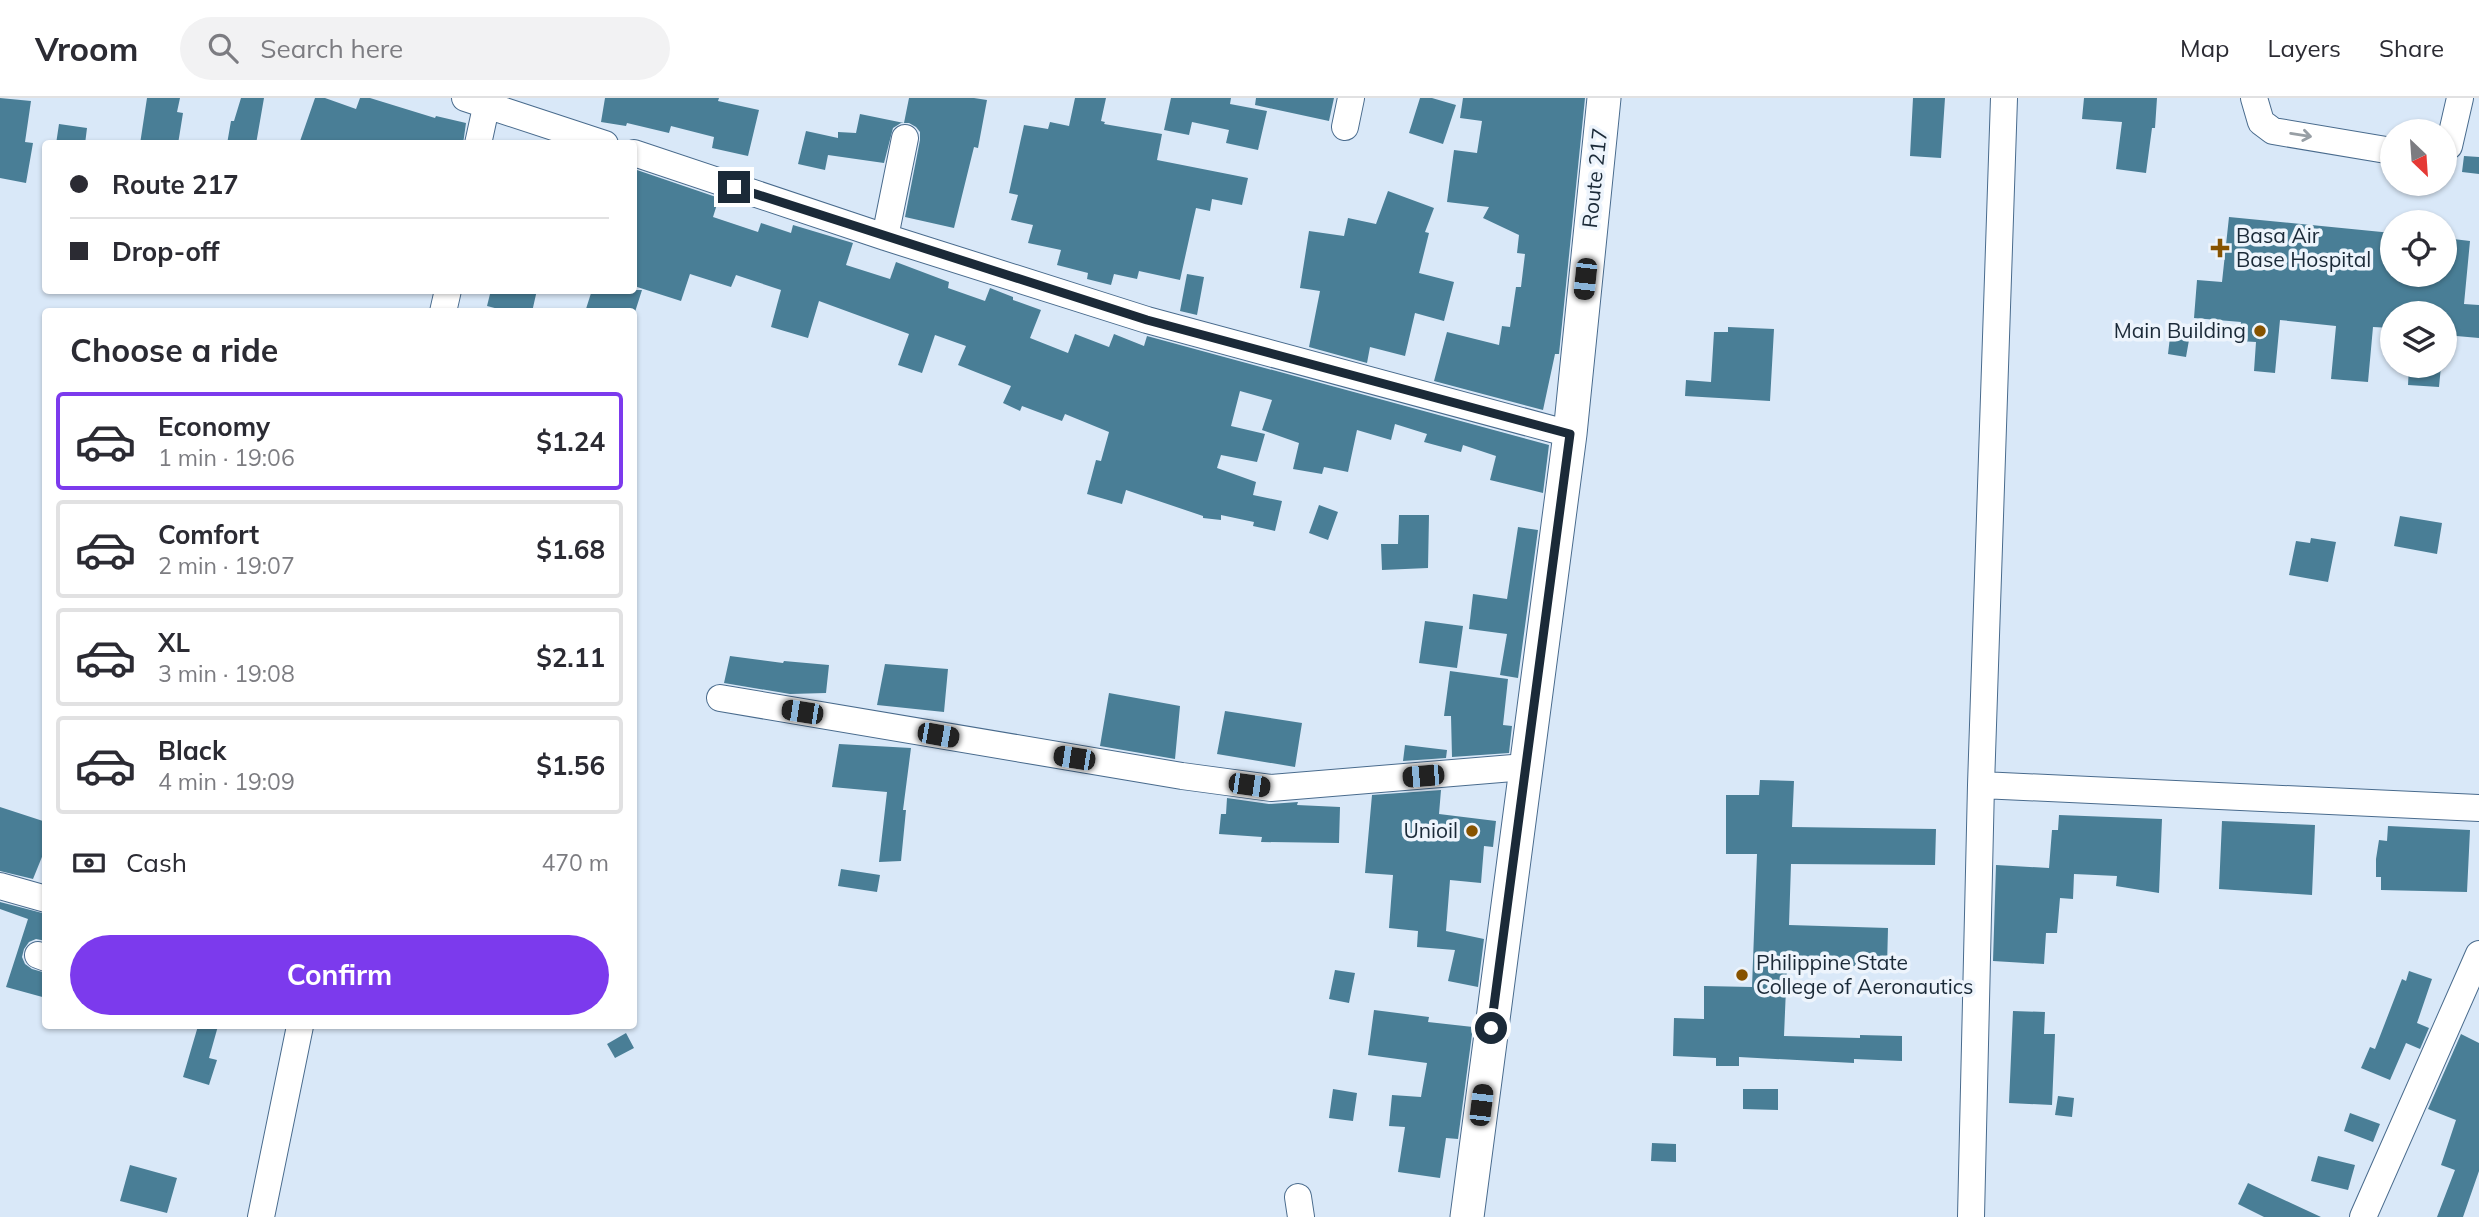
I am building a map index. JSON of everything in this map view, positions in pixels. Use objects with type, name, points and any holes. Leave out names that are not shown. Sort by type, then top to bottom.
[{"type":"main road","name":"Route 217","points":[[1467,1217],[1570,434],[1604,98]]},
{"type":"street","points":[[1345,127],[1351,98]]},
{"type":"street","points":[[1971,1217],[1981,785],[2004,98]]},
{"type":"street","points":[[2254,98],[2261,122],[2273,131],[2380,149]]},
{"type":"street","points":[[2455,119],[2460,98]]},
{"type":"street","points":[[478,140],[480,100],[594,140]]},
{"type":"street","points":[[885,237],[905,138]]},
{"type":"street","points":[[637,154],[885,237],[1147,320],[1570,434]]},
{"type":"street","points":[[720,698],[1182,776],[1271,788],[1525,767]]},
{"type":"street","points":[[1981,785],[2479,808]]},
{"type":"street","points":[[0,887],[42,898]]},
{"type":"street","points":[[2363,1217],[2479,954]]},
{"type":"street","points":[[261,1217],[299,1029]]},
{"type":"building","points":[[0,98],[31,101],[25,142],[33,143],[26,183],[0,178]]},
{"type":"building","points":[[147,98],[180,98],[177,112],[183,113],[179,140],[141,140]]},
{"type":"building","points":[[241,98],[264,98],[257,140],[228,140],[231,121],[234,121]]},
{"type":"building","points":[[315,98],[325,98],[356,109],[360,98],[370,98],[435,118],[436,116],[466,123],[464,140],[300,140]]},
{"type":"building","points":[[605,98],[719,98],[718,101],[759,110],[748,156],[712,148],[714,137],[671,126],[669,133],[627,123],[626,126],[601,122]]},
{"type":"building","points":[[909,98],[987,100],[978,148],[974,147],[954,228],[905,217],[920,132],[909,123],[904,123]]},
{"type":"building","points":[[1075,98],[1106,98],[1101,121],[1105,122],[1104,124],[1162,134],[1157,160],[1248,178],[1242,205],[1212,199],[1210,211],[1196,208],[1180,280],[1139,271],[1137,279],[1114,274],[1111,285],[1087,279],[1088,273],[1057,265],[1061,250],[1028,243],[1033,225],[1011,220],[1018,195],[1009,193],[1024,125],[1048,129],[1050,122],[1069,126]]},
{"type":"building","points":[[1171,98],[1231,98],[1230,104],[1267,111],[1258,150],[1226,143],[1229,130],[1192,122],[1189,135],[1164,130]]},
{"type":"building","points":[[1256,98],[1334,98],[1329,121],[1255,105]]},
{"type":"building","points":[[1420,98],[1432,98],[1456,105],[1443,144],[1409,133]]},
{"type":"building","points":[[1463,98],[1585,98],[1559,354],[1555,354],[1543,410],[1434,381],[1447,332],[1499,345],[1502,326],[1510,327],[1516,287],[1521,287],[1525,254],[1517,253],[1519,235],[1483,218],[1489,207],[1447,202],[1454,150],[1477,153],[1482,121],[1460,118]]},
{"type":"building","points":[[1913,98],[1945,98],[1941,158],[1910,156]]},
{"type":"building","points":[[2084,98],[2157,98],[2155,128],[2152,128],[2146,173],[2116,169],[2122,122],[2082,119]]},
{"type":"building","points":[[860,114],[904,123],[893,128],[884,163],[828,155],[825,170],[798,164],[806,131],[838,138],[838,132],[856,133]]},
{"type":"building","points":[[59,124],[87,128],[86,140],[57,140]]},
{"type":"building","points":[[2464,156],[2479,157],[2479,174],[2462,172]]},
{"type":"building","points":[[637,170],[719,198],[713,217],[758,232],[761,223],[791,233],[793,225],[853,243],[846,265],[890,279],[896,262],[949,282],[948,288],[985,301],[990,288],[1013,297],[1013,300],[1041,310],[1030,338],[1068,353],[1075,334],[1109,347],[1114,334],[1144,346],[1147,336],[1549,445],[1543,493],[1490,480],[1496,456],[1463,445],[1461,452],[1424,442],[1427,434],[1395,424],[1391,440],[1357,430],[1348,472],[1324,467],[1322,474],[1293,469],[1299,443],[1262,430],[1272,400],[1240,391],[1231,426],[1265,434],[1257,462],[1221,455],[1217,468],[1256,482],[1253,495],[1282,501],[1275,531],[1253,526],[1254,522],[1221,515],[1221,520],[1203,518],[1126,490],[1122,504],[1087,494],[1096,460],[1101,461],[1109,432],[1065,414],[1062,421],[1022,406],[1020,411],[1003,403],[1011,386],[958,365],[966,346],[935,335],[922,373],[898,365],[909,334],[819,301],[808,338],[771,327],[781,290],[736,275],[731,287],[690,274],[681,301],[637,287]]},
{"type":"building","points":[[1388,191],[1434,208],[1425,232],[1429,233],[1419,273],[1454,282],[1444,321],[1415,313],[1405,356],[1370,347],[1367,363],[1309,347],[1320,291],[1300,288],[1309,231],[1344,236],[1348,218],[1376,224]]},
{"type":"building","points":[[2229,217],[2380,232],[2380,287],[2457,287],[2457,239],[2470,241],[2464,304],[2479,305],[2479,338],[2457,336],[2457,301],[2380,301],[2380,327],[2373,327],[2368,382],[2331,379],[2336,326],[2280,320],[2275,373],[2254,371],[2256,342],[2239,341],[2241,322],[2194,318],[2197,280],[2222,282]]},
{"type":"building","points":[[1187,274],[1204,277],[1197,315],[1180,311]]},
{"type":"building","points":[[637,290],[642,290],[636,308],[586,308],[591,294],[637,294]]},
{"type":"building","points":[[490,294],[536,294],[533,308],[487,306]]},
{"type":"building","points":[[1728,327],[1774,329],[1770,401],[1685,396],[1686,380],[1711,382],[1714,332],[1728,332]]},
{"type":"building","points":[[2170,337],[2189,340],[2186,357],[2168,354]]},
{"type":"building","points":[[2408,378],[2440,378],[2439,387],[2408,385]]},
{"type":"building","points":[[1319,505],[1338,512],[1328,540],[1309,533]]},
{"type":"building","points":[[1399,515],[1429,515],[1428,568],[1382,570],[1381,544],[1398,544]]},
{"type":"building","points":[[2400,516],[2442,523],[2437,554],[2394,546]]},
{"type":"building","points":[[1518,527],[1538,530],[1518,678],[1500,675],[1507,634],[1469,629],[1473,594],[1507,599]]},
{"type":"building","points":[[2311,538],[2336,542],[2328,582],[2289,575],[2296,541],[2310,543]]},
{"type":"building","points":[[1425,621],[1463,626],[1457,668],[1419,663]]},
{"type":"building","points":[[730,656],[783,663],[829,665],[826,693],[790,694],[724,683]]},
{"type":"building","points":[[885,664],[948,669],[944,712],[877,705]]},
{"type":"building","points":[[1450,671],[1508,679],[1503,725],[1512,726],[1509,753],[1452,757],[1451,716],[1444,716]]},
{"type":"building","points":[[1109,693],[1180,706],[1175,759],[1100,746]]},
{"type":"building","points":[[1225,711],[1302,723],[1295,767],[1217,754]]},
{"type":"building","points":[[839,744],[911,748],[903,810],[906,810],[901,861],[879,862],[887,792],[832,787]]},
{"type":"building","points":[[1405,745],[1447,750],[1446,758],[1403,761]]},
{"type":"building","points":[[1760,780],[1794,781],[1792,827],[1936,829],[1935,865],[1791,864],[1789,925],[1888,928],[1887,967],[1787,964],[1784,1036],[1902,1036],[1902,1061],[1854,1059],[1854,1063],[1739,1057],[1739,1066],[1716,1066],[1716,1058],[1673,1056],[1674,1018],[1704,1019],[1704,986],[1752,987],[1757,854],[1726,854],[1726,795],[1759,795]]},
{"type":"building","points":[[1441,790],[1439,814],[1496,821],[1493,847],[1484,846],[1481,883],[1450,880],[1446,931],[1484,939],[1478,987],[1448,981],[1455,950],[1417,947],[1418,931],[1389,928],[1393,875],[1365,873],[1372,795]]},
{"type":"building","points":[[1227,798],[1269,804],[1298,802],[1297,805],[1340,807],[1339,843],[1261,842],[1262,837],[1219,834],[1221,814],[1226,814]]},
{"type":"building","points":[[0,807],[42,821],[42,857],[33,879],[0,871]]},
{"type":"building","points":[[2059,815],[2162,819],[2159,893],[2116,886],[2117,876],[2074,874],[2073,899],[2060,898],[2057,933],[2046,933],[2044,964],[1993,961],[1996,865],[2049,868],[2052,830],[2058,830]]},
{"type":"building","points":[[2222,821],[2315,825],[2312,895],[2219,889]]},
{"type":"building","points":[[2388,826],[2470,830],[2467,892],[2381,890],[2381,877],[2376,877],[2376,859],[2379,840],[2387,841]]},
{"type":"building","points":[[841,869],[880,875],[877,892],[838,886]]},
{"type":"building","points":[[0,902],[42,913],[42,940],[29,942],[22,957],[25,964],[42,972],[42,997],[6,987],[28,919],[0,909]]},
{"type":"building","points":[[1335,970],[1355,973],[1349,1003],[1329,999]]},
{"type":"building","points":[[2409,971],[2432,979],[2417,1023],[2429,1028],[2420,1049],[2406,1043],[2390,1080],[2361,1068],[2370,1047],[2375,1049],[2402,979],[2406,981]]},
{"type":"building","points":[[1374,1010],[1429,1017],[1428,1022],[1473,1027],[1458,1139],[1446,1138],[1440,1178],[1398,1172],[1405,1127],[1389,1126],[1392,1095],[1421,1097],[1427,1063],[1368,1055]]},
{"type":"building","points":[[2013,1011],[2045,1012],[2044,1034],[2055,1034],[2052,1105],[2009,1103]]},
{"type":"building","points":[[197,1029],[217,1029],[209,1058],[217,1060],[209,1085],[183,1077]]},
{"type":"building","points":[[626,1033],[634,1048],[615,1058],[607,1044]]},
{"type":"building","points":[[2461,1034],[2479,1043],[2479,1171],[2463,1217],[2437,1217],[2455,1170],[2441,1165],[2456,1120],[2428,1109]]},
{"type":"building","points":[[1333,1089],[1357,1093],[1353,1121],[1329,1118]]},
{"type":"building","points":[[1743,1089],[1778,1089],[1778,1110],[1743,1109]]},
{"type":"building","points":[[2058,1096],[2074,1098],[2072,1117],[2055,1115]]},
{"type":"building","points":[[2350,1113],[2380,1124],[2373,1142],[2344,1131]]},
{"type":"building","points":[[1652,1143],[1676,1144],[1676,1162],[1651,1161]]},
{"type":"building","points":[[2318,1156],[2355,1165],[2348,1190],[2311,1181]]},
{"type":"building","points":[[130,1165],[177,1178],[167,1213],[120,1201]]},
{"type":"building","points":[[2248,1183],[2321,1217],[2264,1217],[2238,1204]]},
{"type":"place","name":"Basa Air Base Hospital","points":[[2220,248]]},
{"type":"place","name":"Main Building","points":[[2260,331]]},
{"type":"place","name":"Unioil","points":[[1472,831]]},
{"type":"place","name":"Philippine State College of Aeronautics","points":[[1742,975]]},
{"type":"route","points":[[734,187],[1147,320],[1570,434],[1491,1028]]}]
